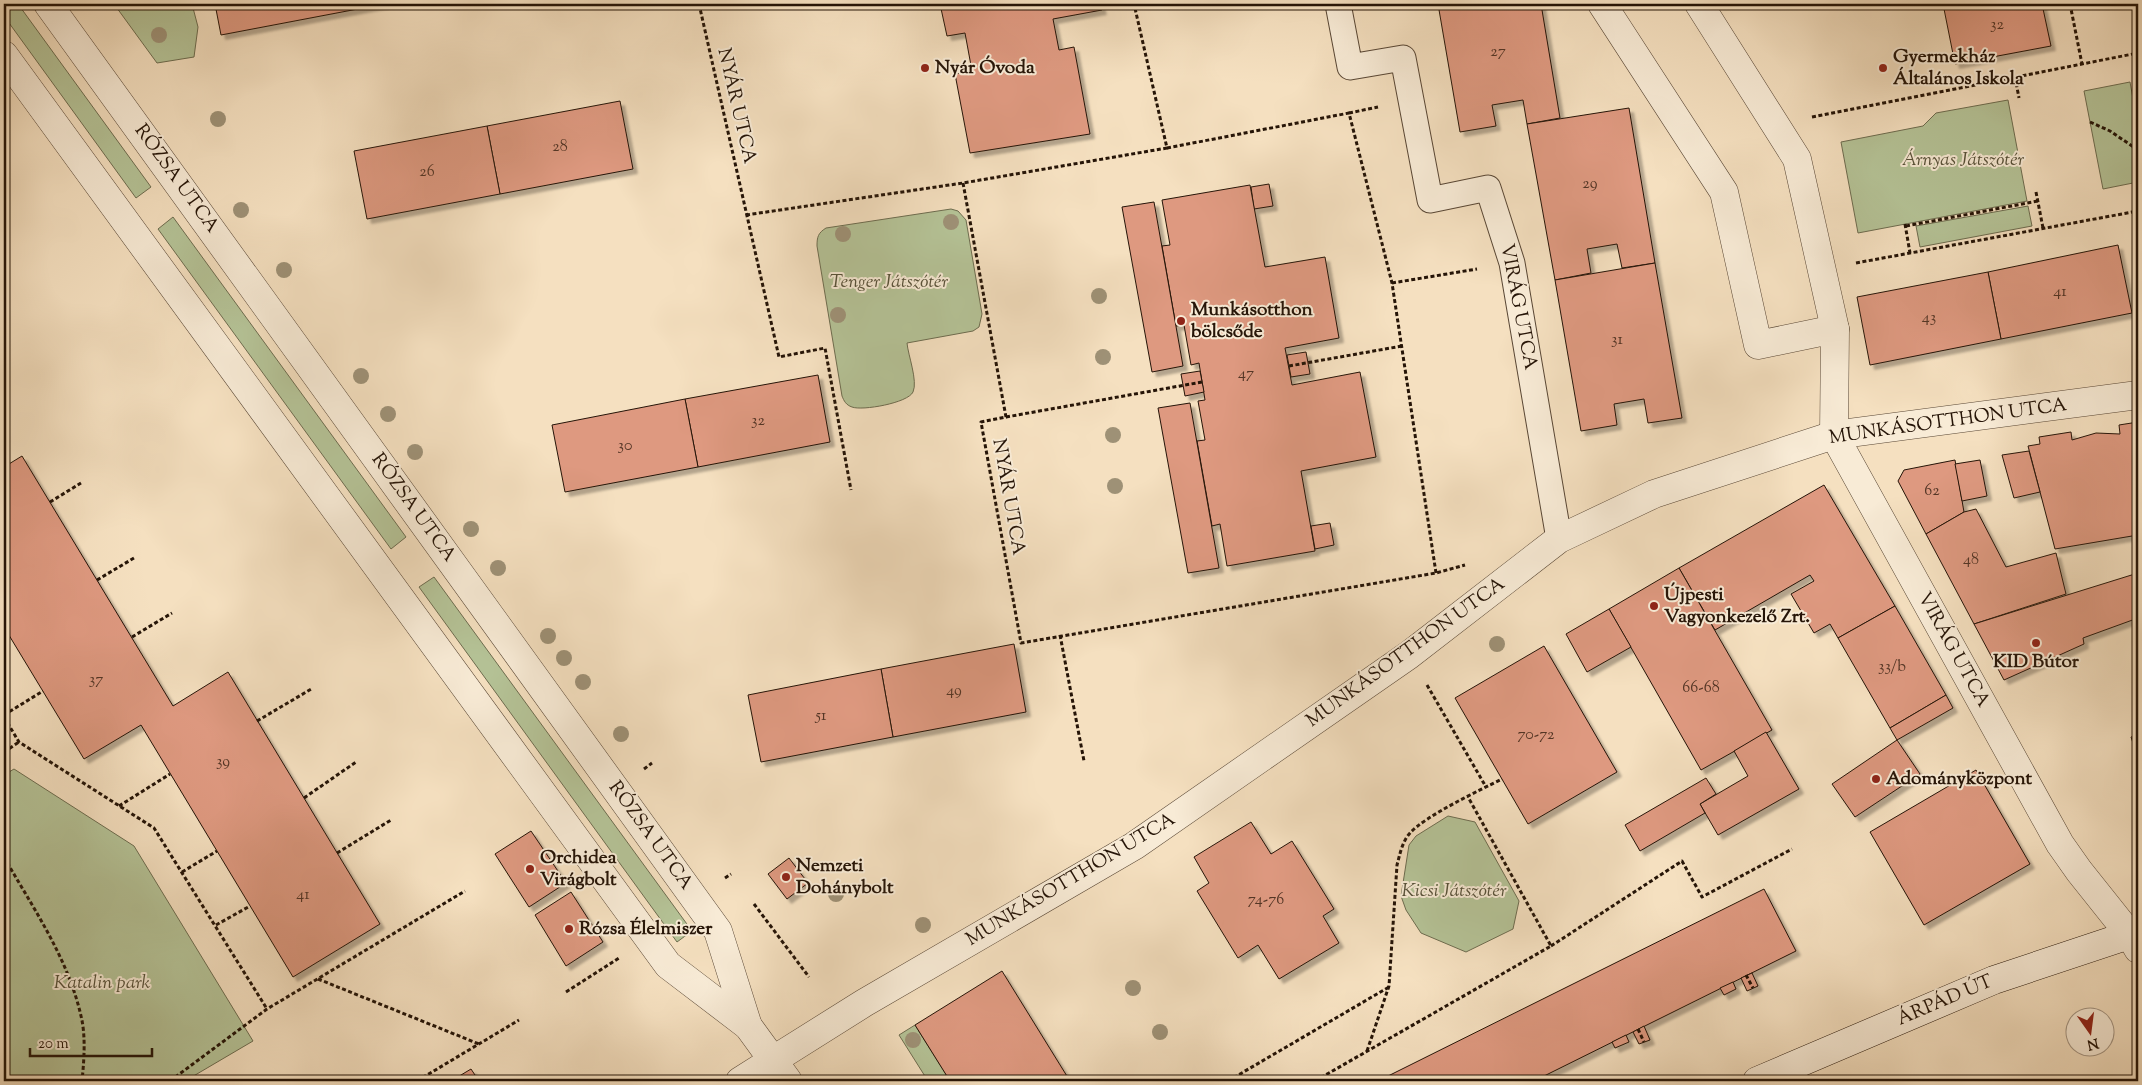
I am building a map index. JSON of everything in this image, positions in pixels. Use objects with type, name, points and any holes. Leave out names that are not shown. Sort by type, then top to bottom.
[{"type":"street","name":"RÓZSA UTCA","points":[[48,4],[718,931],[748,1026]]},
{"type":"street","name":"VIRÁG UTCA","points":[[1338,4],[1350,67],[1403,58],[1430,200],[1488,188],[1512,264],[1560,539]]},
{"type":"street","points":[[1602,4],[1724,192],[1758,345],[1835,329]]},
{"type":"street","name":"VIRÁG UTCA","points":[[1699,4],[1797,159],[1835,329],[1834,435],[2060,844],[2089,883],[2136,939]]},
{"type":"street","name":"RÓZSA UTCA","points":[[4,55],[668,965],[748,1026],[780,1071]]},
{"type":"street","name":"MUNKÁSOTTHON UTCA","points":[[740,1081],[780,1071],[864,1003],[1134,846],[1409,655],[1560,539],[1654,494],[1834,435],[2138,395]]},
{"type":"street","name":"ÁRPÁD ÚT","points":[[1757,1081],[1994,980],[2136,939]]},
{"type":"path","name":"NYÁR UTCA","points":[[699,4],[779,357],[825,348],[851,490]]},
{"type":"path","points":[[1134,4],[1166,148]]},
{"type":"path","points":[[2070,4],[2082,64]]},
{"type":"path","points":[[1776,124],[2136,54],[2138,76]]},
{"type":"path","points":[[2015,77],[2019,98]]},
{"type":"path","points":[[746,215],[963,183],[1166,148],[1349,113],[1392,283],[1436,573]]},
{"type":"path","points":[[2090,122],[2110,131],[2138,150]]},
{"type":"path","name":"NYÁR UTCA","points":[[963,183],[1006,417],[981,422],[1021,643],[1060,636]]},
{"type":"path","points":[[2036,192],[2043,228]]},
{"type":"path","points":[[1910,253],[1905,225],[2038,201]]},
{"type":"path","points":[[1821,270],[2138,211]]},
{"type":"path","points":[[1392,283],[1512,264]]},
{"type":"path","points":[[1289,366],[1402,346]]},
{"type":"path","points":[[1006,417],[1202,382]]},
{"type":"path","points":[[50,502],[81,483]]},
{"type":"path","points":[[97,580],[134,558]]},
{"type":"path","points":[[1084,761],[1060,636],[1436,573],[1474,563]]},
{"type":"path","points":[[132,637],[172,613]]},
{"type":"path","points":[[4,637],[8,634]]},
{"type":"path","points":[[1409,655],[1486,787]]},
{"type":"path","points":[[258,721],[313,688]]},
{"type":"path","points":[[43,691],[4,716],[19,742],[154,828],[267,1009]]},
{"type":"path","points":[[4,752],[19,742]]},
{"type":"path","points":[[304,798],[356,762]]},
{"type":"path","points":[[643,770],[652,763]]},
{"type":"path","points":[[119,806],[170,774]]},
{"type":"path","points":[[1366,1051],[1389,986],[1397,865],[1401,847],[1410,832],[1427,820],[1502,779]]},
{"type":"path","points":[[1468,797],[1551,946]]},
{"type":"path","points":[[337,853],[391,820]]},
{"type":"path","points":[[1315,1081],[1551,946],[1682,861],[1702,897],[1792,849]]},
{"type":"path","points":[[182,872],[217,850]]},
{"type":"path","points":[[4,857],[64,962],[82,1017],[84,1065],[82,1081]]},
{"type":"path","points":[[722,880],[731,874]]},
{"type":"path","points":[[170,1081],[267,1009],[465,891]]},
{"type":"path","points":[[754,904],[809,977]]},
{"type":"path","points":[[216,925],[250,906]]},
{"type":"path","points":[[566,992],[626,954]]},
{"type":"path","points":[[1746,976],[1753,988]]},
{"type":"path","points":[[317,979],[479,1044]]},
{"type":"path","points":[[1228,1081],[1389,986]]},
{"type":"path","points":[[417,1081],[519,1020]]},
{"type":"path","points":[[1638,1029],[1644,1042]]},
{"type":"path","points":[[1240,1074],[1244,1081]]},
{"type":"green space","points":[[4,4],[18,4],[151,187],[136,198],[4,16]]},
{"type":"green space","points":[[114,4],[192,4],[198,27],[194,57],[157,63]]},
{"type":"green space","points":[[2130,82],[2138,127],[2138,182],[2103,189],[2084,91]]},
{"type":"green space","name":"Árnyas Játszótér","points":[[2008,100],[2027,201],[1858,233],[1841,142],[1923,126],[1936,113]]},
{"type":"green space","points":[[2028,206],[2032,226],[1920,247],[1916,226]]},
{"type":"green space","name":"Tenger Játszótér","points":[[951,209],[958,211],[966,220],[982,314],[979,327],[973,331],[907,343],[914,375],[913,392],[903,400],[894,403],[865,408],[850,406],[842,396],[817,246],[817,240],[821,232],[826,228]]},
{"type":"green space","points":[[173,217],[406,537],[391,549],[158,229]]},
{"type":"green space","points":[[434,577],[692,931],[677,942],[419,587]]},
{"type":"green space","name":"Katalin park","points":[[14,769],[134,846],[253,1041],[185,1081],[4,1081],[4,775]]},
{"type":"green space","name":"Kicsi Játszótér","points":[[1448,816],[1475,822],[1519,901],[1513,929],[1466,952],[1421,933],[1406,910],[1401,896],[1409,845],[1416,836]]},
{"type":"green space","points":[[915,1025],[949,1079],[945,1081],[928,1081],[899,1035]]},
{"type":"building","points":[[215,4],[384,4],[221,35]]},
{"type":"building","points":[[940,4],[1100,4],[1102,10],[1053,19],[1059,50],[1074,47],[1090,134],[970,153],[955,74],[972,71],[965,33],[947,36]]},
{"type":"building","points":[[1438,4],[1541,4],[1560,118],[1527,124],[1523,100],[1492,105],[1496,126],[1460,132]]},
{"type":"building","points":[[1943,4],[2042,4],[2051,46],[1955,64]]},
{"type":"building","points":[[620,101],[633,169],[500,194],[487,126]]},
{"type":"building","points":[[1629,108],[1655,263],[1622,268],[1617,244],[1587,249],[1591,273],[1555,280],[1527,124]]},
{"type":"building","points":[[487,126],[500,194],[367,219],[354,151]]},
{"type":"building","points":[[1269,184],[1273,206],[1254,209],[1251,187]]},
{"type":"building","points":[[1250,185],[1265,267],[1325,257],[1339,338],[1285,348],[1292,385],[1360,372],[1376,457],[1301,471],[1315,551],[1227,566],[1220,524],[1212,526],[1197,441],[1205,440],[1198,401],[1205,400],[1199,363],[1191,365],[1184,325],[1176,326],[1162,246],[1170,245],[1162,200]]},
{"type":"building","points":[[1154,202],[1183,366],[1152,372],[1122,207]]},
{"type":"building","points":[[2118,245],[2132,313],[2001,339],[1988,272]]},
{"type":"building","points":[[1655,263],[1682,418],[1648,423],[1644,399],[1614,404],[1617,425],[1581,431],[1555,280]]},
{"type":"building","points":[[1988,272],[2001,339],[1870,365],[1857,297]]},
{"type":"building","points":[[1306,352],[1310,374],[1291,377],[1287,355]]},
{"type":"building","points":[[1200,371],[1204,392],[1185,396],[1181,374]]},
{"type":"building","points":[[818,375],[830,442],[698,467],[685,399]]},
{"type":"building","points":[[685,399],[698,467],[565,492],[552,425]]},
{"type":"building","points":[[1190,403],[1219,568],[1188,573],[1158,408]]},
{"type":"building","points":[[2138,422],[2138,535],[2055,549],[2028,446],[2040,444],[2039,437],[2071,432],[2072,440],[2096,433],[2120,434],[2119,425]]},
{"type":"building","points":[[2029,451],[2040,492],[2014,498],[2002,455]]},
{"type":"building","points":[[22,456],[173,706],[228,672],[380,924],[293,977],[141,725],[84,759],[4,627],[4,467]]},
{"type":"building","points":[[1955,460],[1964,512],[1926,534],[1898,481],[1904,470]]},
{"type":"building","points":[[1980,460],[1987,496],[1962,501],[1955,464]]},
{"type":"building","points":[[1824,485],[1895,606],[1838,638],[1830,624],[1814,633],[1791,594],[1814,581],[1810,575],[1715,630],[1679,568]]},
{"type":"building","points":[[1976,509],[2006,567],[2056,553],[2066,594],[1974,624],[1926,534],[1964,512]]},
{"type":"building","points":[[1330,523],[1334,545],[1315,549],[1311,526]]},
{"type":"building","points":[[1679,568],[1772,730],[1701,770],[1609,609]]},
{"type":"building","points":[[2138,573],[2138,618],[2083,638],[2084,644],[2004,680],[1974,624]]},
{"type":"building","points":[[1895,606],[1946,695],[1890,728],[1838,638]]},
{"type":"building","points":[[1609,609],[1631,647],[1587,672],[1566,634]]},
{"type":"building","points":[[1014,644],[1026,712],[893,737],[881,669]]},
{"type":"building","points":[[1544,646],[1617,772],[1528,824],[1455,698]]},
{"type":"building","points":[[881,669],[893,737],[761,762],[748,695]]},
{"type":"building","points":[[1946,695],[1953,708],[1897,740],[1890,728]]},
{"type":"building","points":[[1766,732],[1799,789],[1718,835],[1700,804],[1748,776],[1734,751]]},
{"type":"building","points":[[2138,735],[2138,759],[2131,737]]},
{"type":"building","name":"Adományközpont","points":[[1897,740],[1920,774],[1855,817],[1832,784]]},
{"type":"building","points":[[1976,770],[2030,864],[1924,925],[1870,832]]},
{"type":"building","points":[[1706,778],[1716,794],[1700,804],[1705,813],[1640,851],[1625,825]]},
{"type":"building","points":[[1251,822],[1271,854],[1292,841],[1334,909],[1323,916],[1339,943],[1279,979],[1258,945],[1238,958],[1197,891],[1209,883],[1194,857]]},
{"type":"building","name":"Orchidea Virágbolt","points":[[531,831],[566,883],[529,907],[495,854]]},
{"type":"building","name":"Nemzeti Dohánybolt","points":[[789,858],[808,883],[787,899],[768,874]]},
{"type":"building","points":[[1764,889],[1796,951],[1534,1081],[1378,1081]]},
{"type":"building","name":"Rózsa Élelmiszer","points":[[571,892],[603,942],[566,966],[535,915]]},
{"type":"building","points":[[1002,971],[1070,1081],[950,1081],[915,1025]]},
{"type":"building","points":[[1752,973],[1758,986],[1747,991],[1741,978]]},
{"type":"building","points":[[1733,982],[1736,989],[1724,995],[1720,988]]},
{"type":"building","points":[[1644,1026],[1650,1040],[1639,1044],[1633,1032]]},
{"type":"building","points":[[1626,1035],[1629,1042],[1615,1048],[1612,1042]]},
{"type":"building","points":[[471,1069],[479,1081],[451,1081]]},
{"type":"place","name":"Nyár Óvoda","points":[[925,68]]},
{"type":"place","name":"Gyermekház Általános Iskola","points":[[1883,68]]},
{"type":"place","name":"Munkásotthon bölcsőde","points":[[1181,321]]},
{"type":"place","name":"Újpesti Vagyonkezelő Zrt.","points":[[1654,606]]},
{"type":"place","name":"KID Bútor","points":[[2036,643]]},
{"type":"place","name":"Adományközpont","points":[[1876,779]]},
{"type":"place","name":"Orchidea Virágbolt","points":[[530,869]]},
{"type":"place","name":"Nemzeti Dohánybolt","points":[[786,877]]},
{"type":"place","name":"Rózsa Élelmiszer","points":[[569,929]]}]
